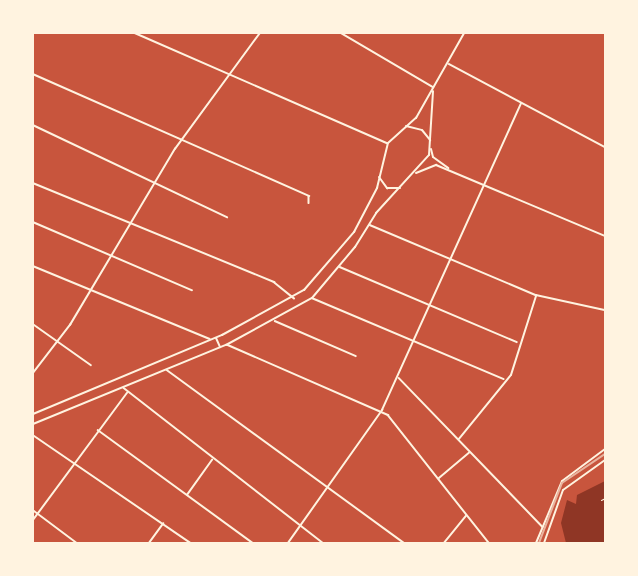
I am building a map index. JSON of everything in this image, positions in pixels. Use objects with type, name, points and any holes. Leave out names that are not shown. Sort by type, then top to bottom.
[{"type":"main road","points":[[33,414],[216,338],[294,298],[348,241],[373,198],[388,143],[406,126],[433,89],[449,64],[464,33]]},
{"type":"main road","points":[[433,89],[431,149],[437,162],[605,236]]},
{"type":"main road","points":[[406,126],[422,129],[431,143]]},
{"type":"main road","points":[[33,424],[226,345],[275,321],[312,298],[339,267],[369,224],[416,173],[431,149]]},
{"type":"main road","points":[[416,173],[431,164],[456,172]]},
{"type":"main road","points":[[378,175],[387,188],[401,188]]},
{"type":"main road","points":[[216,338],[220,347]]},
{"type":"main road","points":[[536,543],[562,481],[605,449]]},
{"type":"main road","points":[[544,543],[562,490],[605,460]]},
{"type":"street","points":[[135,33],[388,143]]},
{"type":"street","points":[[33,373],[58,342],[127,223],[154,182],[260,33]]},
{"type":"street","points":[[341,33],[433,89]]},
{"type":"street","points":[[449,64],[605,147]]},
{"type":"street","points":[[33,74],[309,196],[309,203]]},
{"type":"street","points":[[288,543],[382,410],[399,378],[431,306],[448,259],[521,104]]},
{"type":"street","points":[[33,124],[227,217]]},
{"type":"street","points":[[33,183],[274,282],[294,298]]},
{"type":"street","points":[[33,222],[111,253],[192,290]]},
{"type":"street","points":[[369,224],[536,295],[605,310]]},
{"type":"street","points":[[33,266],[211,340]]},
{"type":"street","points":[[339,267],[518,342]]},
{"type":"street","points":[[459,439],[496,399],[504,379],[511,375],[518,342],[537,305],[536,295]]},
{"type":"street","points":[[312,298],[504,379]]},
{"type":"street","points":[[275,321],[356,356]]},
{"type":"street","points":[[33,324],[91,365]]},
{"type":"street","points":[[226,345],[382,410],[489,543]]},
{"type":"street","points":[[167,370],[404,543]]},
{"type":"street","points":[[399,378],[543,528]]},
{"type":"street","points":[[124,388],[323,543]]},
{"type":"street","points":[[33,520],[98,430],[128,393]]},
{"type":"street","points":[[98,430],[253,543]]},
{"type":"street","points":[[33,435],[190,543]]},
{"type":"street","points":[[438,479],[470,452]]},
{"type":"street","points":[[186,495],[213,459]]},
{"type":"street","points":[[33,510],[77,543]]},
{"type":"street","points":[[444,543],[466,515]]},
{"type":"street","points":[[148,543],[164,524]]},
{"type":"path","points":[[601,500],[605,498]]},
{"type":"shaded area","points":[[605,481],[605,543],[566,543],[561,523],[567,500],[576,504],[577,495]]},
{"type":"tram line","points":[[539,543],[562,483],[605,454]]}]
